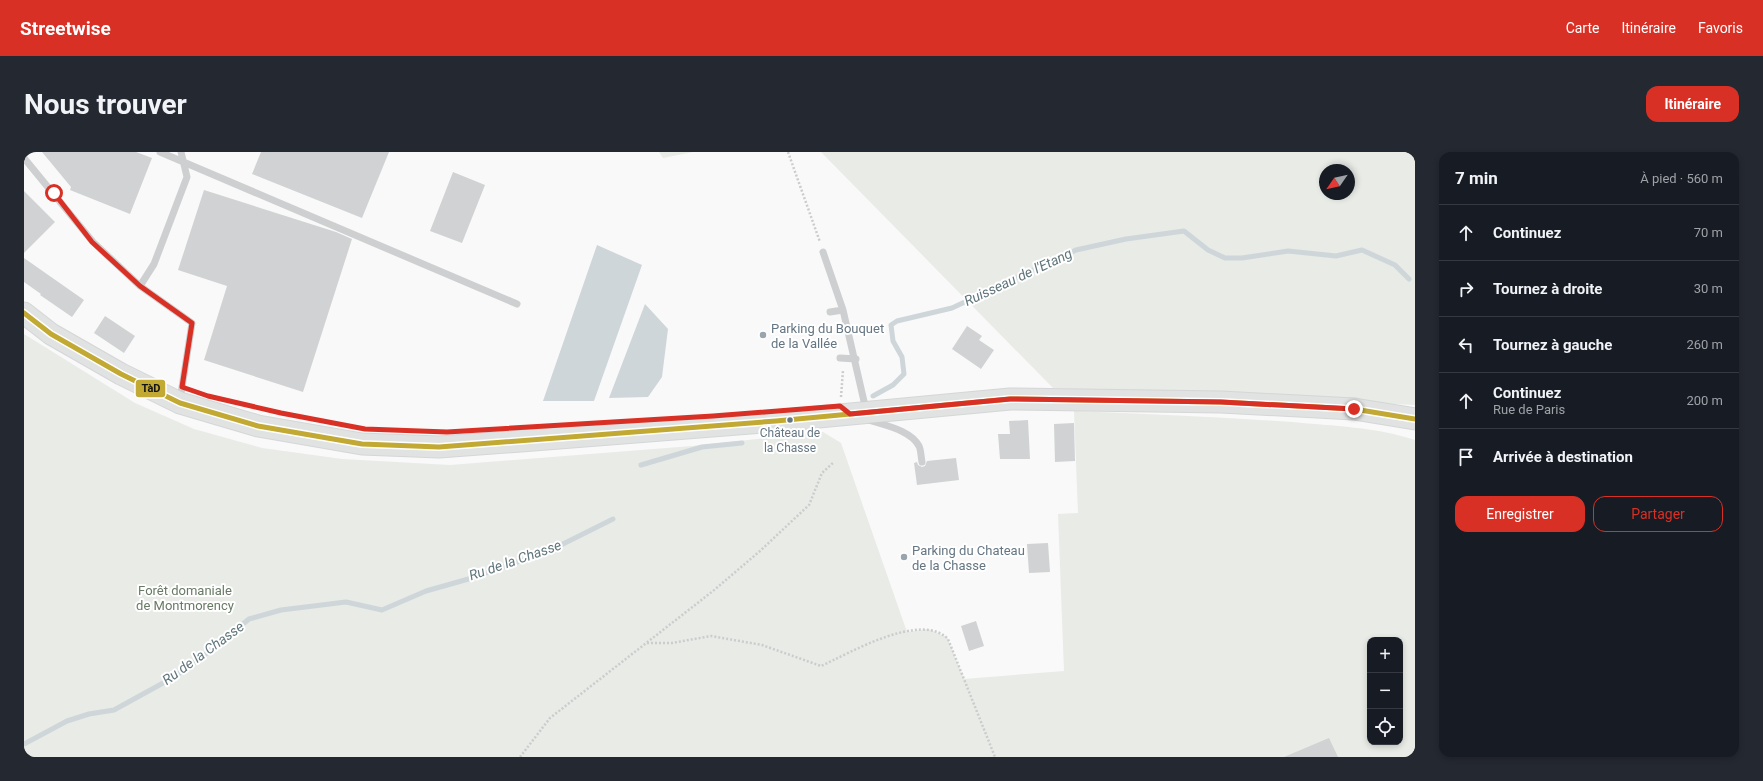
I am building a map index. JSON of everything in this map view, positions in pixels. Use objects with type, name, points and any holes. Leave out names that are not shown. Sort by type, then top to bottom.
[{"type":"main road","points":[[24,313],[50,334],[121,374],[180,403],[258,426],[354,443],[439,447],[655,431],[1010,399],[1221,402],[1339,408],[1415,419]]},
{"type":"lane","points":[[160,152],[517,304]]},
{"type":"lane","points":[[140,286],[154,264],[187,177],[181,152]]},
{"type":"lane","points":[[24,158],[92,242],[140,286],[192,323],[180,403]]},
{"type":"lane","points":[[823,252],[843,310],[856,359],[858,413],[912,437],[920,447],[922,462]]},
{"type":"lane","points":[[830,312],[843,310]]},
{"type":"lane","points":[[840,358],[856,359]]},
{"type":"path","points":[[788,152],[823,252]]},
{"type":"path","points":[[520,757],[550,718],[647,643],[760,551],[809,505],[822,473],[834,462]]},
{"type":"path","points":[[647,643],[672,644],[711,636],[762,645],[822,666],[874,641],[902,632],[928,629],[947,637],[995,757]]},
{"type":"green space","points":[[659,152],[693,152],[663,158]]},
{"type":"green space","points":[[821,152],[1415,152],[1415,405],[1053,388]]},
{"type":"green space","name":"Forêt domaniale de Montmorency","points":[[24,334],[135,403],[194,429],[262,448],[342,459],[450,465],[692,446],[823,432],[841,443],[907,632],[928,629],[947,637],[964,679],[1064,671],[1058,514],[1078,513],[1074,411],[1292,422],[1385,432],[1415,440],[1415,757],[24,757]]},
{"type":"shaded area","points":[[597,245],[642,265],[594,401],[543,401]]},
{"type":"shaded area","points":[[645,304],[668,329],[662,377],[648,397],[609,398]]},
{"type":"building","points":[[42,152],[136,152],[152,158],[130,214],[70,190],[71,187]]},
{"type":"building","points":[[261,152],[389,152],[362,218],[252,174]]},
{"type":"building","points":[[453,172],[485,185],[462,243],[430,231]]},
{"type":"building","points":[[204,190],[336,232],[352,239],[303,392],[204,360],[227,286],[178,270]]},
{"type":"building","points":[[24,191],[55,222],[24,253]]},
{"type":"building","points":[[24,258],[84,300],[72,317],[24,282]]},
{"type":"building","points":[[105,316],[135,336],[124,353],[94,333]]},
{"type":"building","points":[[967,326],[982,336],[979,340],[994,350],[981,369],[952,349]]},
{"type":"building","points":[[1028,420],[1030,459],[1000,459],[998,434],[1010,434],[1009,421]]},
{"type":"building","points":[[1074,423],[1075,461],[1055,462],[1054,424]]},
{"type":"building","points":[[956,458],[959,480],[917,485],[914,463],[917,462],[918,465],[922,467],[925,466],[927,461]]},
{"type":"building","points":[[1048,543],[1050,572],[1029,573],[1027,544]]},
{"type":"building","points":[[976,621],[984,646],[969,651],[961,626]]},
{"type":"building","points":[[1329,738],[1338,757],[1284,757]]},
{"type":"waterway","name":"Ruisseau de l'Etang","points":[[873,396],[893,385],[904,374],[902,357],[893,341],[891,325],[897,321],[952,308],[1076,250],[1126,239],[1184,231],[1208,250],[1225,258],[1242,258],[1288,251],[1336,256],[1362,250],[1395,265],[1409,279]]},
{"type":"waterway","name":"Ru de la Chasse","points":[[641,465],[702,447],[742,443]]},
{"type":"waterway","name":"Ru de la Chasse","points":[[24,744],[67,721],[89,714],[114,710],[174,677],[214,648],[249,619],[281,610],[346,602],[382,610],[426,591],[472,578],[551,550],[613,519]]},
{"type":"transit line","name":"TàD","points":[[24,313],[51,334],[121,374],[180,403],[258,426],[362,444],[439,447],[776,421],[1010,399],[1221,402],[1354,409],[1415,419]]},
{"type":"place","name":"Parking du Bouquet de la Vallée","points":[[763,335]]},
{"type":"place","name":"Château de la Chasse","points":[[790,420]]},
{"type":"place","name":"Parking du Chateau de la Chasse","points":[[904,557]]},
{"type":"route","points":[[54,193],[92,242],[140,286],[192,323],[182,387],[208,396],[281,413],[365,429],[447,432],[713,416],[840,406],[850,414],[1010,399],[1221,402],[1354,409]]}]
